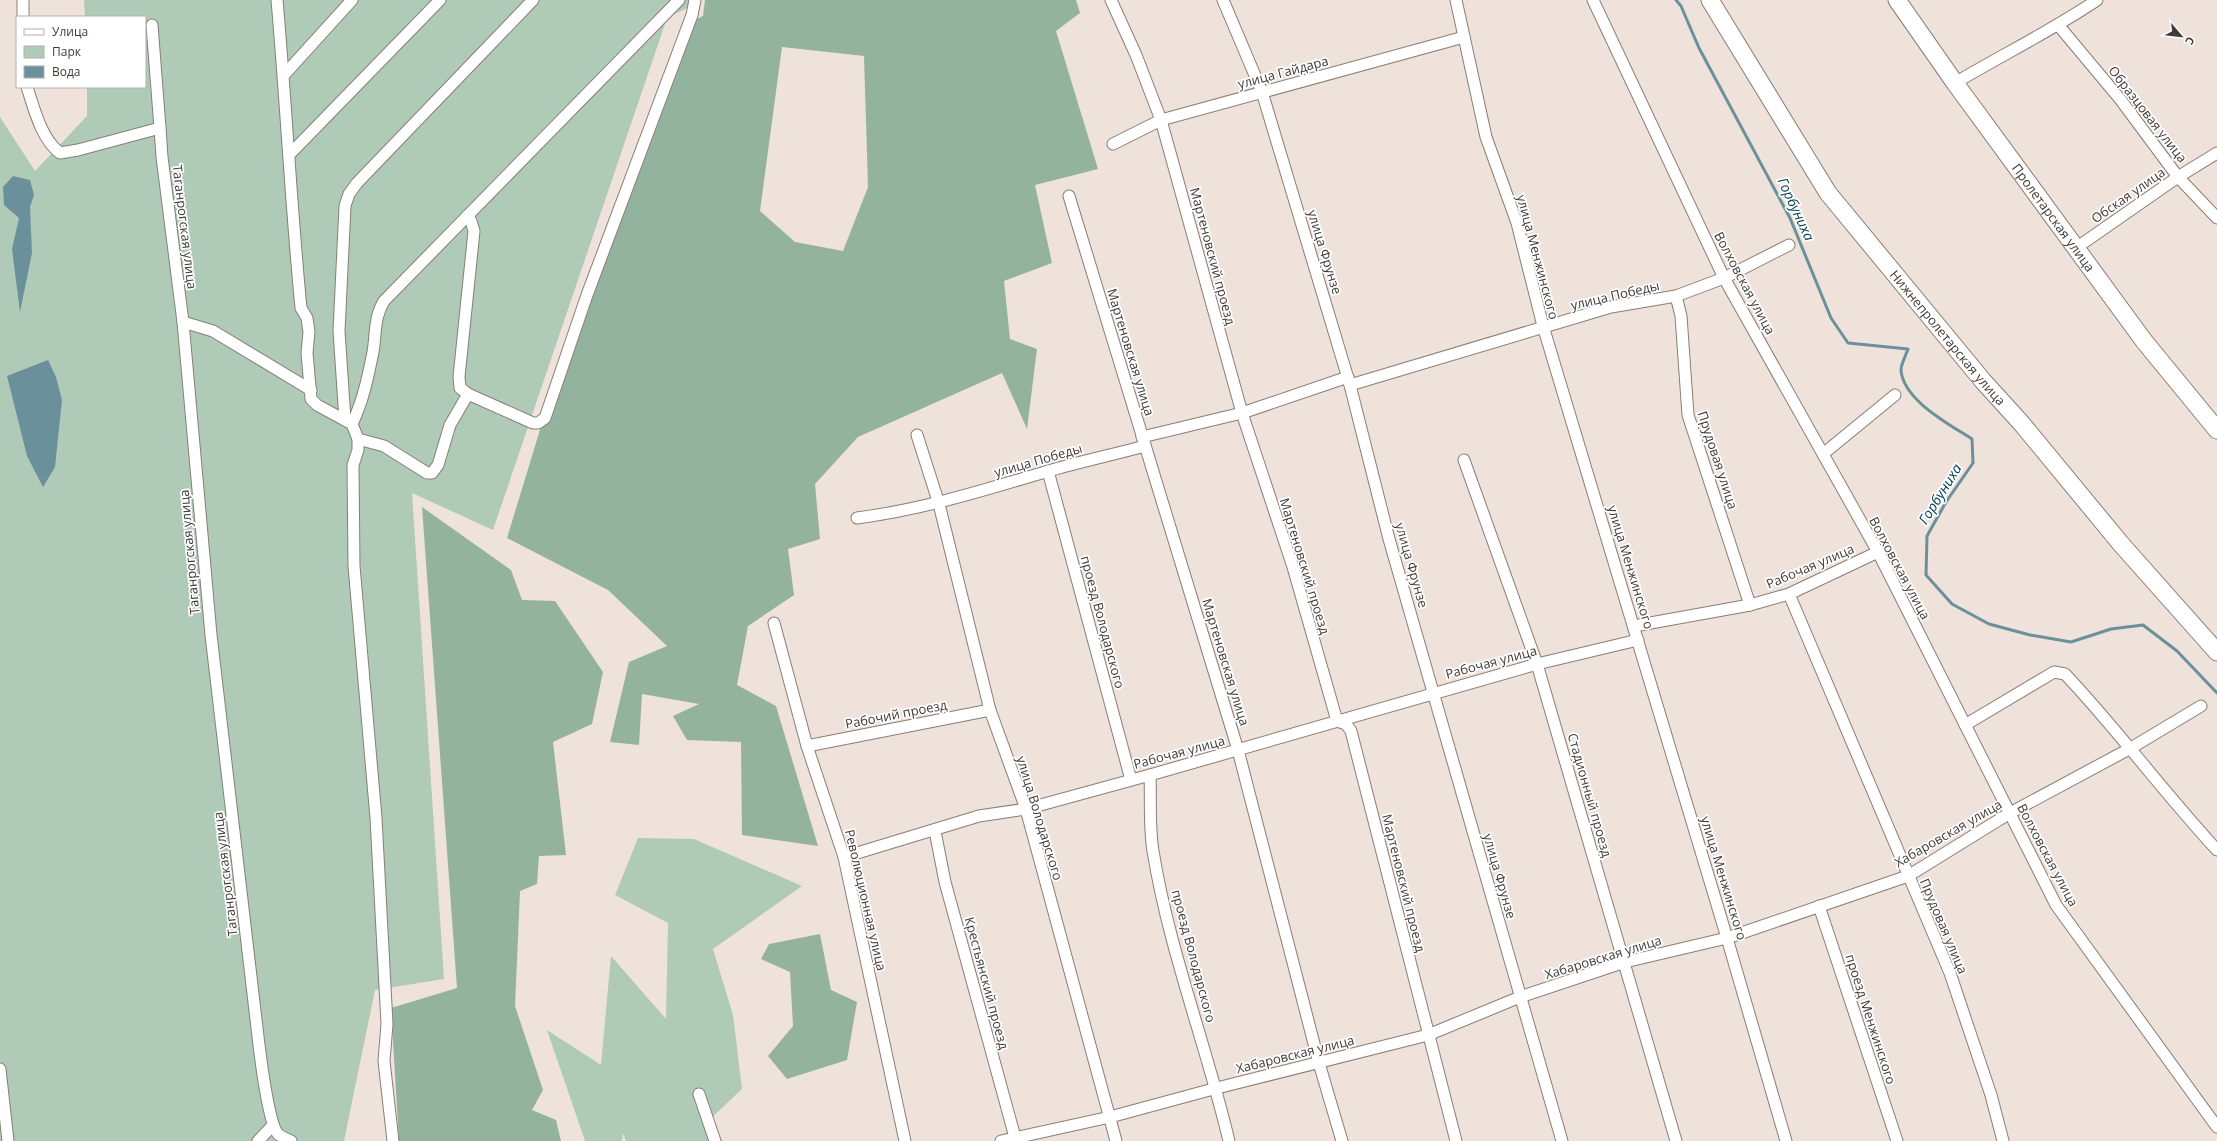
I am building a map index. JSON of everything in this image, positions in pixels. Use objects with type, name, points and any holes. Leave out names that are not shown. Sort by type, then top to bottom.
[{"type":"main road","name":"Нижнепролетарская улица","points":[[1710,0],[1828,193],[1983,381],[2022,424],[2121,544],[2217,652]]},
{"type":"main road","name":"Пролетарская улица","points":[[1897,0],[1955,83],[2144,341],[2217,430]]},
{"type":"street","points":[[23,0],[23,16]]},
{"type":"street","points":[[278,0],[292,216],[301,308],[307,318],[309,332],[307,353],[311,399],[317,405],[349,422]]},
{"type":"street","points":[[284,75],[352,0]]},
{"type":"street","points":[[289,155],[440,0]]},
{"type":"street","points":[[393,1141],[384,1061],[387,1024],[376,818],[354,566],[353,465],[358,450],[358,439],[349,422],[339,331],[345,206],[349,194],[363,177],[533,0]]},
{"type":"street","points":[[349,422],[362,402],[379,309],[384,301],[679,0]]},
{"type":"street","points":[[467,216],[471,221],[474,231],[459,377],[460,388],[468,394],[532,423],[538,423],[546,418],[587,295],[692,15],[695,0]]},
{"type":"street","name":"Мартеновский проезд","points":[[1111,0],[1136,55],[1160,120],[1242,413],[1292,567],[1337,721],[1346,724],[1352,731],[1456,1141]]},
{"type":"street","name":"улица Фрунзе","points":[[1222,0],[1262,92],[1349,381],[1389,539],[1562,1141]]},
{"type":"street","name":"улица Менжинского","points":[[1456,0],[1486,137],[1517,223],[1543,326],[1634,626],[1786,1141]]},
{"type":"street","name":"Волховская улица","points":[[1593,0],[1724,278],[1878,552],[2056,905],[2217,1127]]},
{"type":"street","points":[[1955,83],[2001,56],[2059,26],[2097,0]]},
{"type":"street","name":"Таганрогская улица","points":[[152,24],[162,157],[183,322],[211,635],[257,1028],[274,1125]]},
{"type":"street","name":"Образцовая улица","points":[[2059,26],[2120,99],[2178,176],[2217,218]]},
{"type":"street","name":"улица Гайдара","points":[[1113,144],[1160,120],[1464,37]]},
{"type":"street","points":[[27,88],[44,132],[52,147],[60,153],[78,150],[160,128]]},
{"type":"street","name":"Обская улица","points":[[2076,248],[2178,176],[2217,153]]},
{"type":"street","name":"Мартеновская улица","points":[[1068,196],[1238,750],[1319,1063],[1342,1141]]},
{"type":"street","name":"улица Победы","points":[[857,518],[939,504],[1349,381],[1543,326],[1611,307],[1676,296],[1724,278],[1789,245]]},
{"type":"street","name":"Прудовая улица","points":[[1676,296],[1681,316],[1688,415],[1750,605]]},
{"type":"street","points":[[183,322],[213,332],[310,390]]},
{"type":"street","points":[[358,439],[384,446],[427,473],[432,473],[438,465],[450,425],[468,394]]},
{"type":"street","points":[[1823,454],[1895,395]]},
{"type":"street","name":"улица Володарского","points":[[916,435],[939,504],[990,710],[1026,809],[1116,1141]]},
{"type":"street","name":"Стадионный проезд","points":[[1464,460],[1537,664],[1676,1141]]},
{"type":"street","name":"проезд Володарского","points":[[1048,471],[1131,780]]},
{"type":"street","name":"Рабочая улица","points":[[1634,626],[1750,605],[1789,594],[1878,552]]},
{"type":"street","name":"Прудовая улица","points":[[1789,594],[1950,973],[1991,1095],[2003,1141]]},
{"type":"street","name":"Революционная улица","points":[[774,623],[807,746],[844,857],[905,1141]]},
{"type":"street","name":"Рабочая улица","points":[[844,857],[934,831],[979,816],[1026,809],[1238,750],[1434,692],[1537,664],[1638,640]]},
{"type":"street","points":[[1965,725],[2054,672],[2065,674],[2096,706],[2177,807],[2217,850]]},
{"type":"street","name":"Хабаровская улица","points":[[1001,1141],[1016,1139],[1110,1117],[1216,1088],[1428,1035],[1520,997],[1625,962],[1727,938],[1908,876],[2010,813],[2131,748],[2201,706]]},
{"type":"street","name":"Рабочий проезд","points":[[807,746],[990,710]]},
{"type":"street","name":"проезд Володарского","points":[[1150,775],[1153,850],[1170,929],[1216,1088],[1229,1141]]},
{"type":"street","name":"Крестьянский проезд","points":[[934,831],[944,882],[1016,1139]]},
{"type":"street","name":"проезд Менжинского","points":[[1819,906],[1897,1141]]},
{"type":"street","points":[[0,1069],[8,1141]]},
{"type":"street","points":[[700,1094],[715,1141]]},
{"type":"street","points":[[258,1141],[274,1125],[278,1134],[291,1141]]},
{"type":"green space","points":[[84,0],[694,0],[693,5],[667,18],[493,530],[412,493],[444,979],[375,990],[344,1141],[0,1141],[0,117],[35,171],[87,116],[87,88],[146,88],[146,16],[85,16]]},
{"type":"green space","points":[[705,0],[1076,0],[1080,13],[1056,31],[1098,169],[1035,185],[1052,263],[1004,281],[1010,339],[1037,349],[1027,429],[1002,373],[858,437],[815,484],[820,539],[788,549],[794,595],[748,626],[737,685],[776,706],[818,846],[742,835],[741,742],[687,740],[673,716],[699,704],[642,694],[639,745],[610,742],[629,662],[667,646],[608,590],[507,538],[575,315],[682,26],[703,16]],"holes":[[[782,47],[864,56],[868,187],[843,251],[795,242],[760,211]]]},
{"type":"green space","points":[[422,507],[511,570],[522,600],[555,601],[603,672],[592,724],[553,742],[566,855],[539,856],[537,884],[520,891],[515,1006],[543,1090],[532,1110],[556,1120],[561,1141],[399,1141],[391,1008],[457,988]]},
{"type":"green space","points":[[638,838],[694,839],[802,886],[713,949],[733,1015],[742,1089],[706,1123],[723,1141],[626,1141],[623,1133],[622,1141],[585,1141],[547,1030],[601,1065],[611,956],[666,1019],[668,923],[615,895]]},
{"type":"green space","points":[[820,934],[831,990],[857,1002],[847,1060],[787,1079],[768,1056],[793,1026],[790,972],[761,959],[769,944]]},
{"type":"water","points":[[13,176],[30,180],[34,195],[30,207],[32,253],[20,312],[12,249],[19,218],[4,205],[3,187]]},
{"type":"water","points":[[48,360],[56,377],[62,400],[55,467],[43,487],[27,456],[7,376]]},
{"type":"waterway","name":"Горбуниха","points":[[1676,0],[1681,6],[1699,48],[1790,218],[1831,318],[1848,343],[1908,349],[1901,370],[1904,381],[1910,391],[1918,401],[1929,410],[1972,439],[1973,463],[1946,502],[1927,536],[1926,575],[1952,604],[1989,624],[2030,635],[2071,642],[2111,629],[2143,625],[2177,651],[2217,693]]}]
